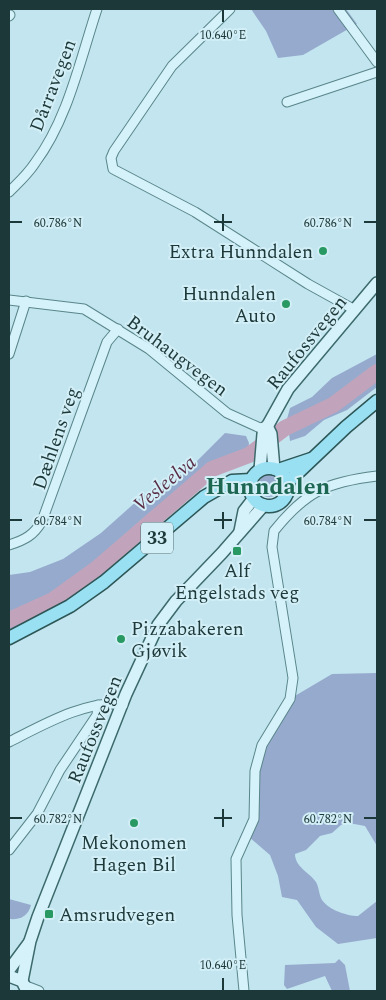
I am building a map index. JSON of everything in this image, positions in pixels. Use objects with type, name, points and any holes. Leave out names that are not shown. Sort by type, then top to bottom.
[{"type":"main road","name":"Raufossvegen","points":[[260,470],[260,447],[263,434],[288,389],[377,283]]},
{"type":"main road","name":"33","points":[[9,638],[70,606],[104,582],[204,497],[237,479],[255,494],[273,505],[281,500],[287,491],[287,483],[311,459],[377,401]]},
{"type":"main road","points":[[267,426],[271,434],[276,469],[287,483]]},
{"type":"main road","name":"33","points":[[260,470],[276,469],[311,459]]},
{"type":"main road","points":[[255,494],[260,470]]},
{"type":"main road","name":"Raufossvegen","points":[[9,970],[30,941],[123,705],[158,625],[176,601],[222,553],[240,531],[255,494]]},
{"type":"main road","name":"Raufossvegen","points":[[25,986],[30,941]]},
{"type":"main road","points":[[9,976],[14,976],[25,986]]},
{"type":"street","name":"Dårravegen","points":[[9,192],[36,163],[51,136],[73,83],[97,9]]},
{"type":"street","points":[[230,9],[184,53],[146,100],[114,151],[111,158],[113,170],[195,212],[308,284],[355,310]]},
{"type":"street","points":[[338,9],[377,62]]},
{"type":"street","points":[[287,102],[377,72]]},
{"type":"street","name":"Bruhaugvegen","points":[[9,300],[84,309],[149,349],[227,413],[260,428],[267,426]]},
{"type":"street","points":[[9,354],[26,301]]},
{"type":"street","name":"Dæhlens veg","points":[[9,545],[23,541],[35,532],[42,521],[107,342],[118,329]]},
{"type":"street","points":[[244,991],[237,915],[236,859],[254,819],[255,771],[262,745],[290,699],[293,690],[272,538],[274,531],[280,523],[308,497],[324,486],[377,476]]},
{"type":"street","points":[[9,850],[37,814],[60,770],[97,714],[98,705]]},
{"type":"street","points":[[9,742],[36,728],[88,706],[123,705]]},
{"type":"street","points":[[25,986],[39,991]]},
{"type":"shaded area","points":[[251,9],[346,9],[357,24],[303,55],[278,58],[266,31]]},
{"type":"shaded area","points":[[377,354],[377,387],[347,410],[324,420],[305,436],[290,441],[287,419],[290,408],[312,397],[332,378]]},
{"type":"shaded area","points":[[225,433],[246,436],[249,443],[248,451],[225,458],[148,514],[114,544],[108,559],[107,571],[81,592],[57,607],[9,630],[9,575],[30,572],[63,559],[101,533],[138,500],[174,473],[189,469]]},
{"type":"shaded area","points":[[269,475],[277,478],[280,486],[277,494],[269,497],[261,494],[258,486],[261,478]]},
{"type":"shaded area","points":[[377,673],[377,846],[365,826],[349,823],[341,825],[332,833],[320,836],[306,850],[295,854],[300,866],[316,882],[325,904],[344,914],[358,916],[377,901],[377,938],[338,944],[316,927],[297,900],[282,897],[278,876],[270,855],[249,837],[253,769],[288,700],[332,674]]},
{"type":"shaded area","points":[[9,899],[31,905],[26,915],[17,919],[9,919]]},
{"type":"shaded area","points":[[339,959],[345,965],[350,991],[332,991],[325,976],[287,989],[284,985],[285,965],[335,963]]},
{"type":"waterway","name":"Vesleelva","points":[[9,620],[53,600],[96,569],[212,469],[249,455],[285,428],[333,405],[377,372]]},
{"type":"place","name":"Extra Hunndalen","points":[[323,251]]},
{"type":"place","name":"Hunndalen Auto","points":[[286,304]]},
{"type":"place","name":"Alf Engelstads veg","points":[[237,551]]},
{"type":"place","name":"Pizzabakeren Gjøvik","points":[[121,639]]},
{"type":"place","name":"Mekonomen Hagen Bil","points":[[134,823]]},
{"type":"place","name":"Amsrudvegen","points":[[49,914]]},
{"type":"district","name":"Hunndalen","points":[[268,486]]}]
